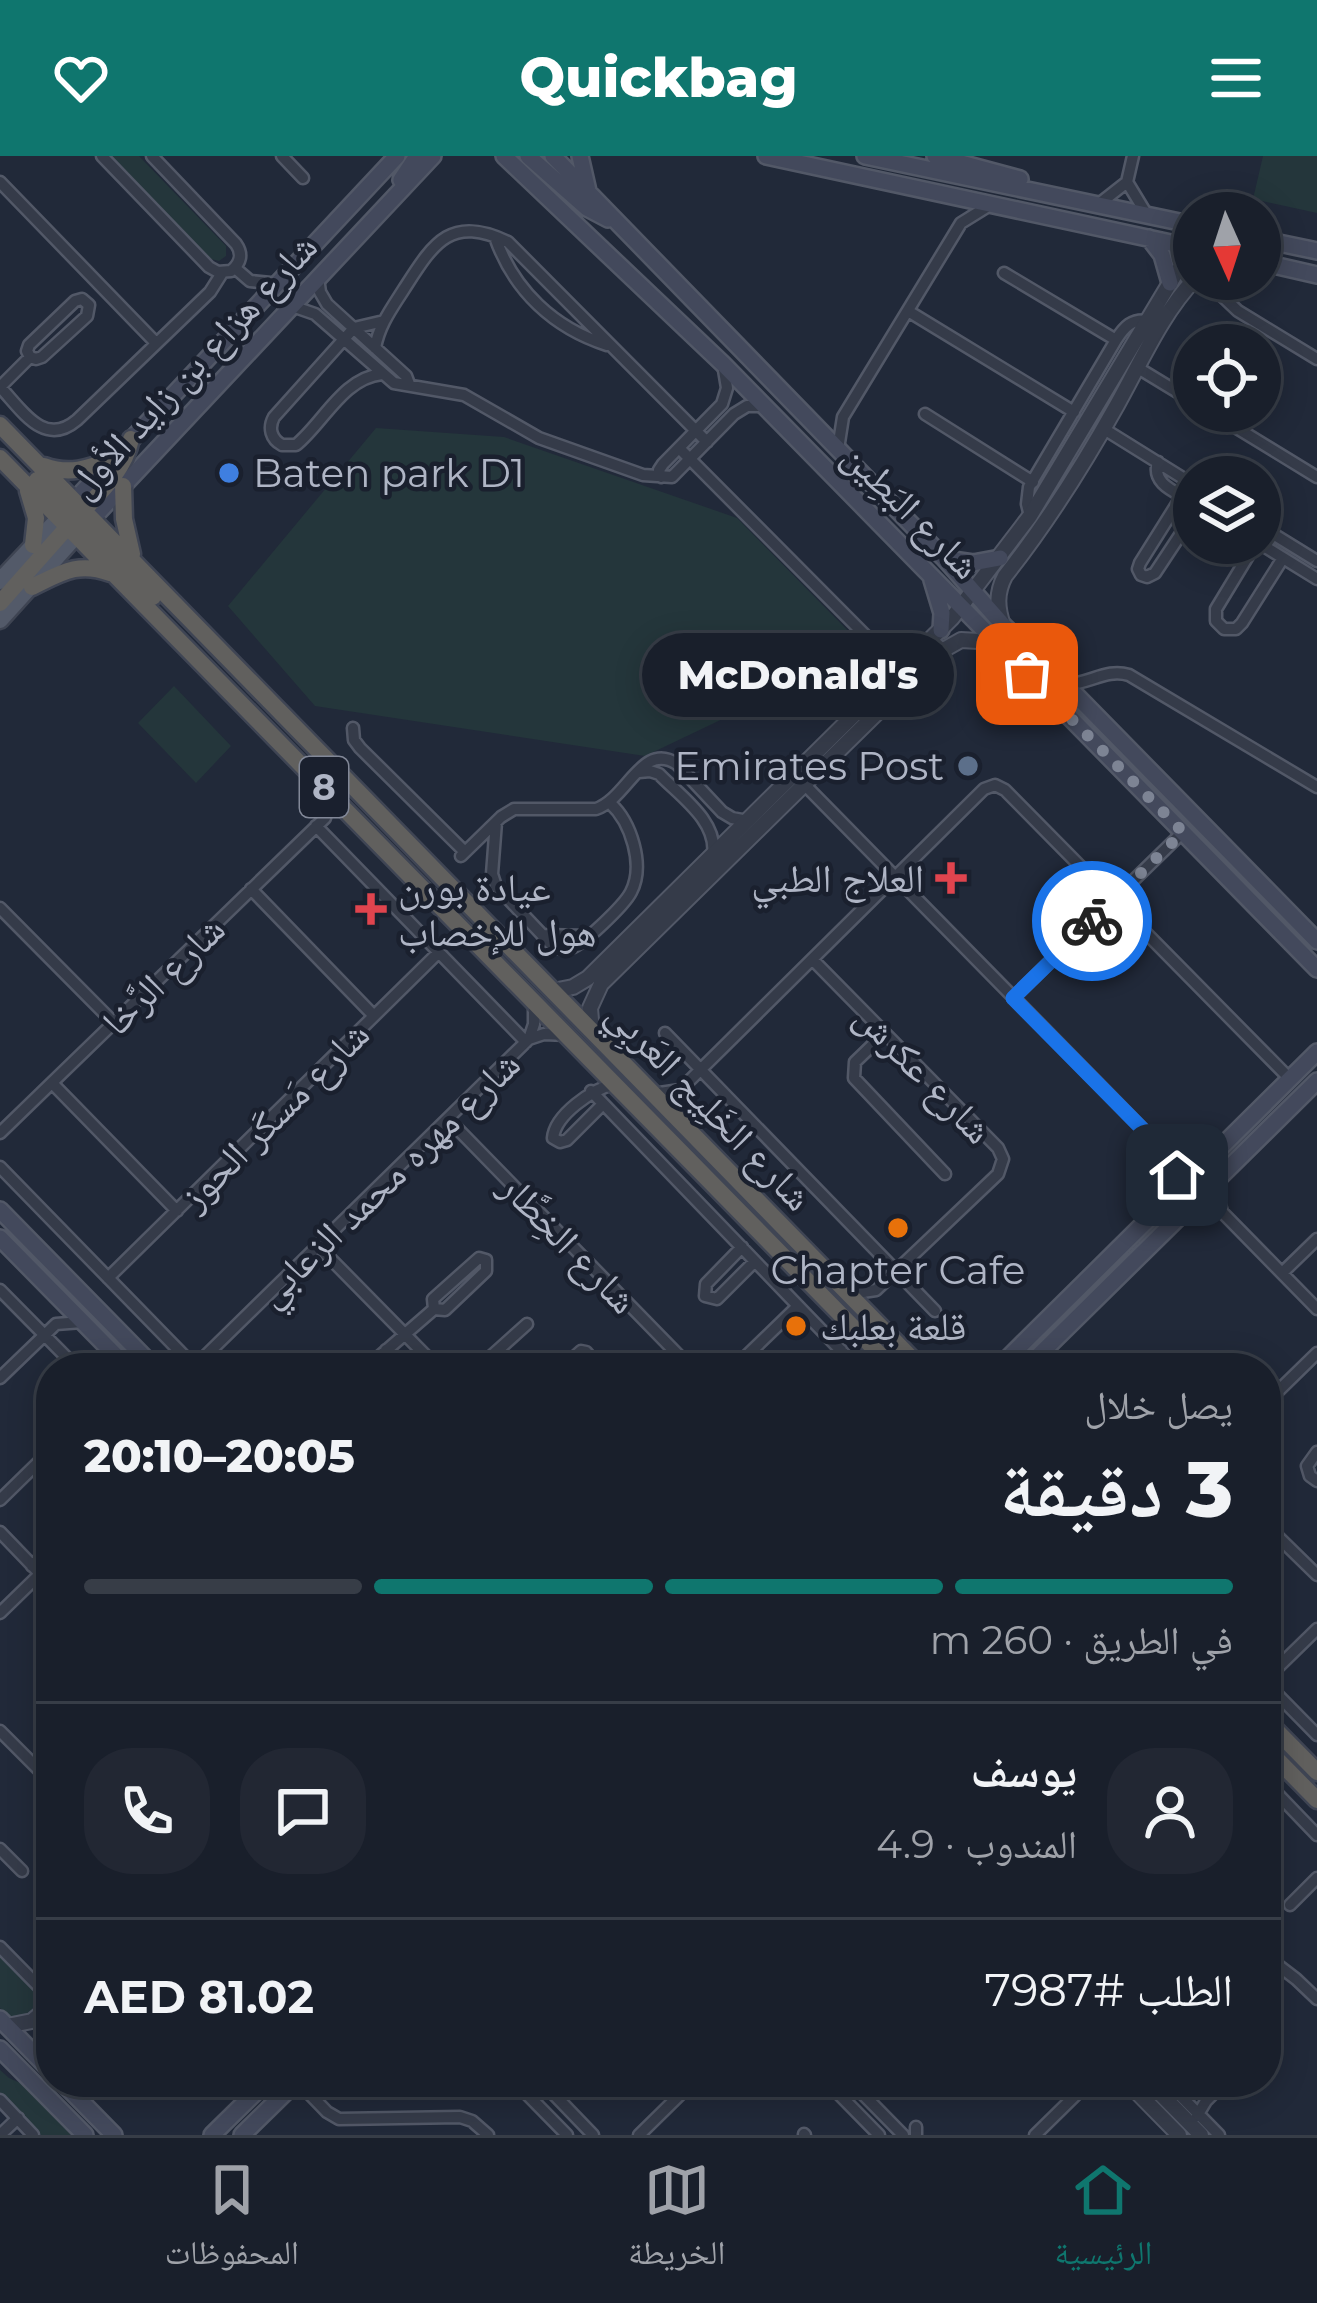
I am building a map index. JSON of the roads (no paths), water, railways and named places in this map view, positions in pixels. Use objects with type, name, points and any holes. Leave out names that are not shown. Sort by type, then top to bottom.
[{"type":"highway","name":"شارع الخَلِيج العَربِي","points":[[0,425],[38,463],[112,574],[878,1353]]},
{"type":"highway","points":[[0,603],[123,464],[130,439]]},
{"type":"highway","points":[[0,444],[173,617],[202,631]]},
{"type":"highway","points":[[38,463],[70,472],[112,459]]},
{"type":"highway","name":"شارع الخَلِيج العَربِي","points":[[3,464],[25,485],[134,560],[907,1353]]},
{"type":"highway","points":[[25,485],[36,518],[33,545]]},
{"type":"highway","points":[[123,486],[125,530],[134,560]]},
{"type":"highway","points":[[32,586],[83,567],[112,574]]},
{"type":"highway","points":[[1281,1735],[1317,1772]]},
{"type":"highway","points":[[1281,1763],[1317,1800]]},
{"type":"main road","name":"شارع هزاع بن زايد الأول","points":[[0,620],[32,586],[112,459],[397,156]]},
{"type":"main road","name":"شارع البَطِين","points":[[503,156],[723,364],[1317,969]]},
{"type":"main road","points":[[528,156],[586,208],[617,221]]},
{"type":"main road","name":"شارع البَطِين","points":[[553,156],[944,557],[1003,625],[1317,941]]},
{"type":"main road","points":[[580,156],[589,194]]},
{"type":"main road","points":[[766,156],[1173,244]]},
{"type":"main road","points":[[865,156],[1173,221]]},
{"type":"main road","points":[[935,156],[1066,192],[1096,205]]},
{"type":"main road","name":"شارع هزاع بن زايد الأول","points":[[0,581],[33,545],[123,486],[428,158]]},
{"type":"main road","points":[[1149,238],[1162,255],[1170,283]]},
{"type":"main road","points":[[1281,244],[1317,251]]},
{"type":"main road","points":[[1281,267],[1317,275]]},
{"type":"main road","points":[[944,557],[965,563],[1004,560]]},
{"type":"main road","points":[[932,577],[942,614],[941,630]]},
{"type":"main road","points":[[1013,1353],[1317,1052]]},
{"type":"main road","points":[[1041,1353],[1317,1081]]},
{"type":"main road","points":[[0,1210],[140,1353]]},
{"type":"main road","points":[[0,1238],[113,1353]]},
{"type":"main road","points":[[3,2022],[36,2056]]},
{"type":"main road","points":[[0,2049],[36,2086]]},
{"type":"main road","points":[[47,2097],[81,2132]]},
{"type":"main road","points":[[76,2097],[113,2135]]},
{"type":"main road","points":[[212,2135],[251,2097]]},
{"type":"main road","points":[[242,2135],[281,2097]]},
{"type":"street","points":[[102,156],[209,267],[229,270],[250,281],[280,284]]},
{"type":"street","points":[[102,287],[88,302],[75,301],[31,343],[30,357],[0,387],[37,425],[53,431],[77,420],[240,256],[236,244],[152,156]]},
{"type":"street","points":[[282,156],[303,178]]},
{"type":"street","points":[[1096,205],[1127,182],[1133,156]]},
{"type":"street","points":[[0,182],[156,343]]},
{"type":"street","points":[[1127,182],[1147,215]]},
{"type":"street","points":[[944,194],[961,223]]},
{"type":"street","points":[[838,450],[843,417],[961,223],[993,204]]},
{"type":"street","points":[[375,348],[384,321],[439,241],[464,230],[477,231],[495,237],[706,442]]},
{"type":"street","points":[[506,248],[520,285],[538,306],[557,322],[589,331]]},
{"type":"street","points":[[1004,273],[1116,340]]},
{"type":"street","points":[[318,278],[327,304],[410,384]]},
{"type":"street","points":[[592,1032],[590,1008],[601,984],[800,780],[1004,560],[1104,429],[1138,368],[1173,279]]},
{"type":"street","points":[[250,281],[255,310]]},
{"type":"street","points":[[1003,625],[998,595],[1004,560],[1095,410],[1176,300]]},
{"type":"street","points":[[1226,300],[1317,359]]},
{"type":"street","points":[[292,306],[315,314],[399,385],[464,395],[530,434],[643,475],[672,477],[739,410],[762,406]]},
{"type":"street","points":[[908,311],[1074,412]]},
{"type":"street","points":[[384,321],[354,328],[274,417],[270,428],[275,440],[287,446],[300,442],[352,385],[363,378],[392,376],[398,368]]},
{"type":"street","points":[[1030,516],[1027,499],[1033,482],[1116,340],[1129,324],[1153,326]]},
{"type":"street","points":[[661,477],[660,466],[724,399],[723,364]]},
{"type":"street","points":[[1138,368],[1173,389]]},
{"type":"street","points":[[1095,410],[1104,429],[1173,472]]},
{"type":"street","points":[[925,414],[1033,482]]},
{"type":"street","points":[[811,421],[843,417]]},
{"type":"street","points":[[1243,432],[1317,477]]},
{"type":"street","points":[[679,448],[870,640],[871,655],[846,673]]},
{"type":"street","points":[[1158,462],[1157,478],[1173,489]]},
{"type":"street","points":[[1173,519],[1140,563],[1141,575],[1153,576],[1173,546]]},
{"type":"street","points":[[1281,539],[1317,561]]},
{"type":"street","points":[[1281,561],[1283,558],[1317,579]]},
{"type":"street","points":[[1245,564],[1216,609],[1216,621],[1228,630],[1240,626],[1279,564]]},
{"type":"street","points":[[553,992],[588,979],[749,821],[942,650],[961,640],[996,642]]},
{"type":"street","points":[[1065,684],[1093,681],[1113,672],[1129,675],[1317,787]]},
{"type":"street","points":[[1091,712],[1093,681]]},
{"type":"street","points":[[353,728],[356,744],[463,854],[519,807],[596,809],[610,803],[649,760],[659,757],[681,768],[722,812],[749,821]]},
{"type":"street","points":[[659,773],[661,764],[669,759]]},
{"type":"street","points":[[639,772],[659,773],[710,828],[712,856]]},
{"type":"street","points":[[800,780],[1174,1161],[1202,1166]]},
{"type":"street","points":[[653,1094],[680,1090],[984,789],[995,785],[1290,1079]]},
{"type":"street","points":[[321,821],[329,792]]},
{"type":"street","points":[[496,822],[492,874],[496,886],[553,946],[566,950],[575,948],[627,898],[635,878],[631,830],[610,803]]},
{"type":"street","points":[[321,821],[339,815],[352,818]]},
{"type":"street","points":[[321,821],[528,1040]]},
{"type":"street","name":"شارع الرَّخا","points":[[0,1133],[321,821]]},
{"type":"street","points":[[1013,998],[1183,832]]},
{"type":"street","points":[[475,842],[494,851]]},
{"type":"street","points":[[251,890],[374,1016]]},
{"type":"street","points":[[0,908],[113,1023]]},
{"type":"street","name":"شارع مَسكَر الحوز","points":[[109,1279],[440,952]]},
{"type":"street","name":"شارع عكرش","points":[[813,959],[998,1148],[1003,1159],[998,1174],[876,1290]]},
{"type":"street","name":"شارع مهره محمد الزعابي","points":[[209,1353],[528,1040],[535,1024],[534,1001]]},
{"type":"street","name":"شارع الخَلِيج العَربِي","points":[[665,1033],[935,1311]]},
{"type":"street","points":[[885,1033],[855,1062],[854,1078],[945,1174]]},
{"type":"street","name":"شارع مهره محمد الزعابي","points":[[528,1040],[567,1035]]},
{"type":"street","name":"شارع الخَلِيج العَربِي","points":[[591,1059],[591,1091]]},
{"type":"street","points":[[52,1083],[177,1211]]},
{"type":"street","name":"شارع الخَلِيج العَربِي","points":[[603,1104],[567,1140],[554,1138],[555,1127],[591,1091],[615,1084]]},
{"type":"street","points":[[678,1120],[680,1090]]},
{"type":"street","points":[[591,1091],[843,1353]]},
{"type":"street","name":"شارع الخِطَّار","points":[[448,1119],[676,1353]]},
{"type":"street","points":[[1174,1161],[1178,1190]]},
{"type":"street","points":[[0,1167],[180,1353]]},
{"type":"street","points":[[1214,1182],[1222,1212],[1317,1309]]},
{"type":"street","points":[[1192,1204],[1222,1212]]},
{"type":"street","points":[[1282,1274],[1317,1239]]},
{"type":"street","points":[[318,1246],[423,1353]]},
{"type":"street","name":"شارع الخَلِيج العَربِي","points":[[742,1247],[706,1284],[705,1296],[717,1299],[755,1261]]},
{"type":"street","points":[[391,1353],[404,1334],[434,1309],[445,1310],[486,1270],[486,1260],[478,1258],[461,1273],[434,1299],[434,1309]]},
{"type":"street","points":[[0,1290],[62,1353]]},
{"type":"street","points":[[849,1294],[876,1290],[874,1321]]},
{"type":"street","points":[[56,1324],[58,1297]]},
{"type":"street","points":[[749,1353],[798,1306]]},
{"type":"street","points":[[0,1378],[56,1324],[82,1322]]},
{"type":"street","points":[[495,1353],[527,1324]]},
{"type":"street","points":[[856,1353],[860,1334]]},
{"type":"street","points":[[838,1353],[841,1350]]},
{"type":"street","points":[[1281,1389],[1317,1354]]},
{"type":"street","points":[[1317,1452],[1306,1466],[1317,1481]]},
{"type":"street","points":[[0,1500],[36,1465]]},
{"type":"street","points":[[0,1532],[36,1570],[0,1613]]},
{"type":"street","points":[[1281,1540],[1317,1575]]},
{"type":"street","points":[[1281,1666],[1317,1629]]},
{"type":"street","points":[[1281,1697],[1317,1735]]},
{"type":"street","points":[[0,1731],[36,1767]]},
{"type":"street","points":[[1281,1800],[1317,1835]]},
{"type":"street","points":[[0,1849],[22,1871]]},
{"type":"street","points":[[1290,1905],[1317,1878]]},
{"type":"street","points":[[0,1947],[36,1986]]},
{"type":"street","points":[[1281,1967],[1317,2000]]},
{"type":"street","points":[[3,2022],[36,2017]]},
{"type":"street","points":[[313,2097],[335,2118],[460,2117],[488,2135]]},
{"type":"street","points":[[529,2097],[567,2135]]},
{"type":"street","points":[[556,2097],[593,2135]]},
{"type":"street","points":[[640,2135],[678,2097]]},
{"type":"street","points":[[842,2097],[879,2135]]},
{"type":"street","points":[[866,2097],[903,2135]]},
{"type":"street","points":[[1039,2134],[1075,2097]]},
{"type":"street","points":[[1149,2097],[1192,2127],[1219,2135]]},
{"type":"street","points":[[1163,2097],[1192,2127]]},
{"type":"street","points":[[1181,2097],[1192,2127]]},
{"type":"street","points":[[1192,2127],[1210,2097]]},
{"type":"street","points":[[0,2100],[33,2135]]},
{"type":"street","points":[[0,2135],[18,2118]]},
{"type":"street","points":[[372,2135],[373,2119]]},
{"type":"place","name":"Baten park D1","points":[[229,473]]},
{"type":"place","name":"McDonald's","points":[[1027,674]]},
{"type":"place","name":"Emirates Post","points":[[968,766]]},
{"type":"place","name":"العلاج الطبي","points":[[951,878]]},
{"type":"place","name":"عيادة بورن هول للإخصاب","points":[[371,909]]},
{"type":"place","name":"Chapter Cafe","points":[[898,1228]]},
{"type":"place","name":"قلعة بعلبك","points":[[796,1326]]}]
